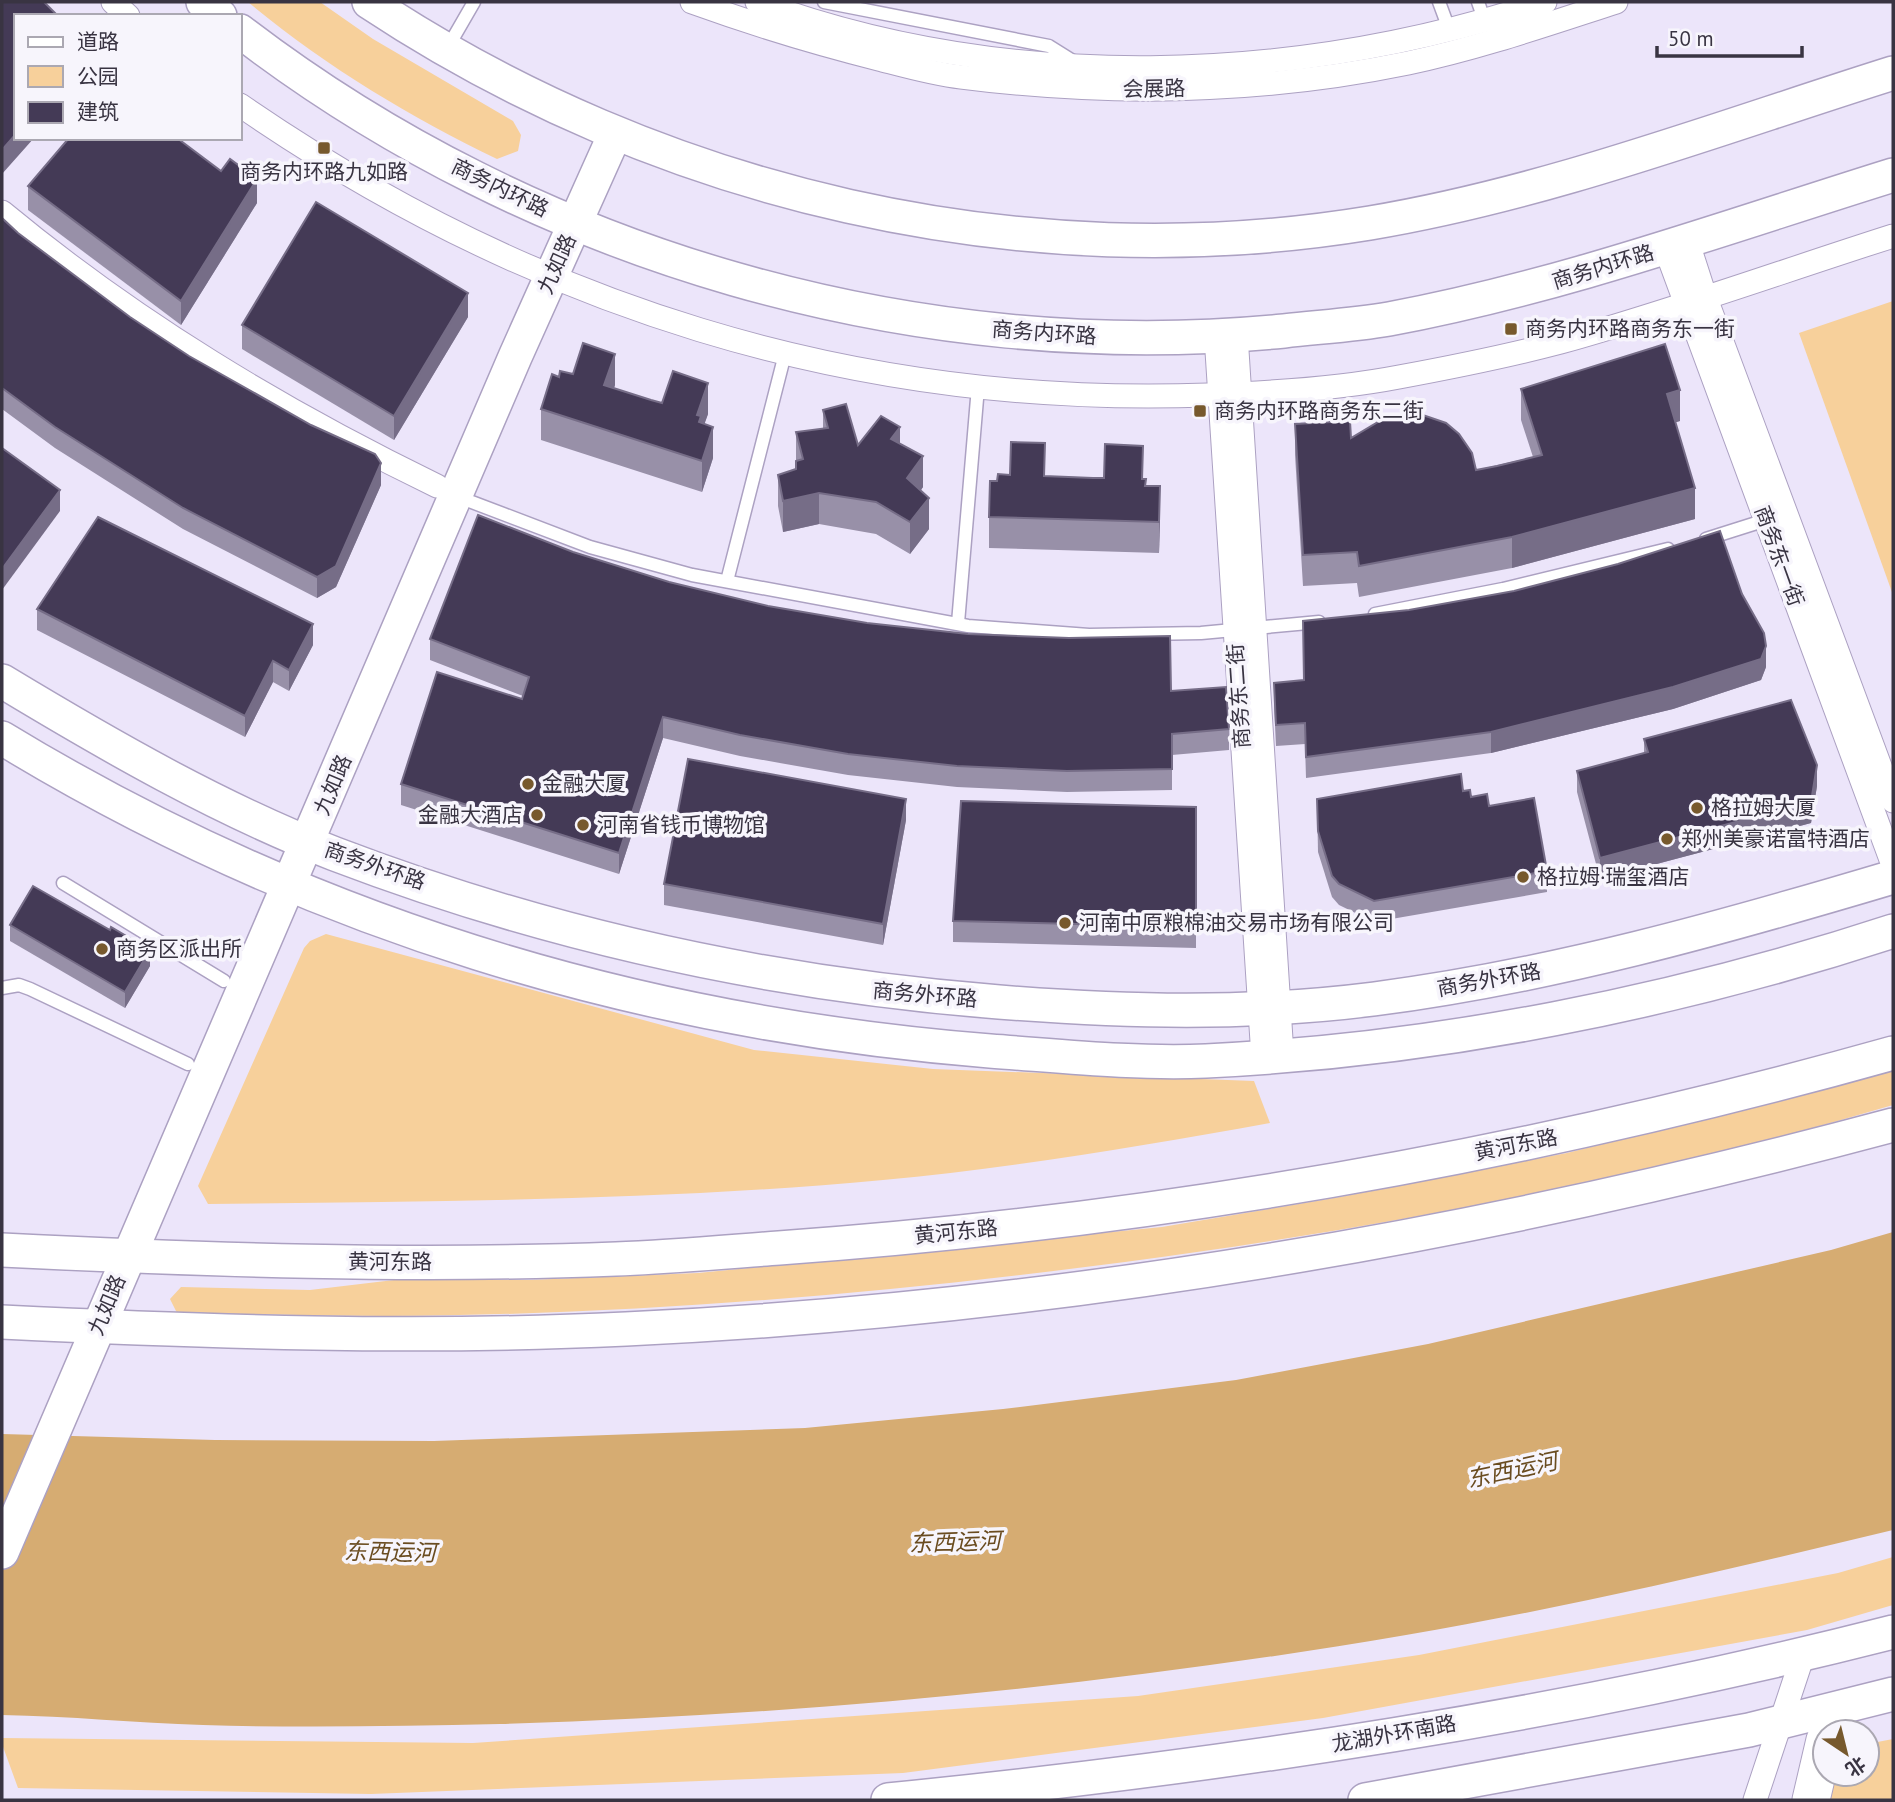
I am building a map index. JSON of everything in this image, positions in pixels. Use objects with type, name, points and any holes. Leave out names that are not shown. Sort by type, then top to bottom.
[{"type":"street","points":[[113,2],[126,14]]},
{"type":"street","points":[[203,2],[218,14]]},
{"type":"street","points":[[369,2],[446,50],[552,107],[606,130],[765,185],[909,219],[1032,235],[1102,239],[1239,236],[1369,223],[1521,189],[1893,73]]},
{"type":"street","name":"会展路","points":[[692,2],[807,40],[919,69],[960,77],[1110,89],[1225,87],[1362,71],[1412,62],[1533,29],[1616,2]]},
{"type":"street","name":"会展路","points":[[757,2],[825,23],[963,55],[1079,65],[1177,67],[1307,57],[1395,43],[1449,29],[1481,11],[1545,2]]},
{"type":"street","name":"商务内环路","points":[[242,32],[317,86],[378,124],[509,195],[565,220],[737,279],[891,316],[1024,333],[1099,337],[1226,335],[1385,320],[1544,285],[1893,175]]},
{"type":"street","points":[[242,106],[380,194],[483,248],[541,274],[659,318],[785,354],[881,374],[978,387],[1097,396],[1230,394],[1394,378],[1559,342],[1893,236]]},
{"type":"street","name":"九如路","points":[[2,1552],[53,1404],[446,491],[606,130]]},
{"type":"street","points":[[2,212],[134,314],[219,369],[306,420],[446,491]]},
{"type":"street","name":"商务东一街","points":[[1676,244],[1766,520],[1893,865]]},
{"type":"street","name":"商务东一街","points":[[1695,299],[1893,801]]},
{"type":"street","name":"商务东二街","points":[[1226,335],[1272,1056]]},
{"type":"street","name":"商务外环路","points":[[2,681],[134,758],[298,837],[552,926],[787,979],[880,992],[1150,1012],[1269,1008],[1374,999],[1550,970],[1715,930],[1893,877]]},
{"type":"street","points":[[2,738],[111,801],[279,881],[383,922],[538,973],[778,1027],[945,1047],[1147,1061],[1272,1056],[1391,1044],[1532,1021],[1686,990],[1893,931]]},
{"type":"street","name":"九如路","points":[[117,1256],[188,1065],[224,981],[279,881]]},
{"type":"street","name":"黄河东路","points":[[2,1250],[324,1263],[619,1259],[876,1241],[1055,1222],[1236,1196],[1481,1152],[1614,1125],[1893,1053]]},
{"type":"street","points":[[2,1322],[326,1334],[627,1329],[881,1310],[1063,1291],[1233,1267],[1481,1223],[1628,1193],[1893,1125]]},
{"type":"street","name":"九如路","points":[[2,1495],[53,1404]]},
{"type":"street","name":"龙湖外环南路","points":[[888,1800],[1107,1778],[1310,1749],[1736,1672],[1893,1632]]},
{"type":"street","points":[[1755,1800],[1803,1655]]},
{"type":"street","points":[[1846,1718],[1893,1694]]},
{"type":"street","points":[[1365,1800],[1781,1722],[1811,1725]]},
{"type":"lane","points":[[446,50],[474,2]]},
{"type":"lane","points":[[824,2],[1049,46],[1079,65]]},
{"type":"lane","points":[[1438,2],[1449,29]]},
{"type":"lane","points":[[727,581],[785,354]]},
{"type":"lane","points":[[958,623],[978,387]]},
{"type":"lane","points":[[446,491],[590,547],[692,575],[958,623],[1089,635],[1245,629],[1331,620]]},
{"type":"lane","points":[[1358,616],[1503,589],[1682,546],[1766,520]]},
{"type":"lane","points":[[64,883],[224,981]]},
{"type":"lane","points":[[2,988],[19,985],[30,989],[188,1065]]},
{"type":"green space","points":[[248,2],[320,2],[373,39],[513,121],[521,135],[518,151],[497,159],[432,125],[336,68]]},
{"type":"green space","points":[[1893,301],[1893,595],[1799,333]]},
{"type":"green space","points":[[326,934],[754,1050],[933,1069],[1254,1081],[1270,1123],[1028,1163],[799,1187],[546,1199],[208,1204],[198,1186],[304,948],[310,941]]},
{"type":"green space","points":[[1893,1071],[1893,1105],[1704,1156],[1416,1216],[1125,1262],[849,1293],[571,1312],[386,1316],[177,1313],[170,1299],[181,1287],[310,1290],[394,1280],[529,1280],[698,1273],[1162,1227],[1340,1197],[1567,1153]]},
{"type":"green space","points":[[1893,1557],[1893,1605],[1807,1630],[1323,1718],[903,1773],[371,1794],[18,1788],[2,1744],[2,1738],[473,1743],[1138,1696],[1419,1655],[1838,1573]]},
{"type":"green space","points":[[1893,1739],[1893,1800],[1829,1800],[1831,1788],[1881,1788],[1881,1741]]},
{"type":"shaded area","points":[[1893,1232],[1893,1530],[1651,1587],[1406,1635],[1181,1669],[954,1695],[727,1713],[500,1724],[240,1726],[2,1715],[2,1434],[215,1440],[434,1441],[805,1428],[1003,1409],[1236,1380],[1428,1344],[1831,1250]]},
{"type":"building","points":[[2,2],[44,2],[56,14],[14,14],[14,136],[2,150]]},
{"type":"building","points":[[67,140],[180,140],[221,171],[230,159],[257,179],[181,301],[28,186]]},
{"type":"building","points":[[316,202],[468,293],[394,416],[242,325]]},
{"type":"building","points":[[2,218],[130,317],[189,356],[311,425],[375,454],[381,463],[336,566],[317,577],[183,508],[55,427],[2,388]]},
{"type":"building","points":[[583,343],[615,354],[604,385],[662,403],[673,371],[708,383],[697,415],[701,416],[699,422],[713,427],[702,461],[541,409],[552,374],[559,377],[560,371],[573,374]]},
{"type":"building","points":[[1665,344],[1680,390],[1667,394],[1695,488],[1512,537],[1359,566],[1357,552],[1303,555],[1295,424],[1350,421],[1351,438],[1388,416],[1417,413],[1446,423],[1459,434],[1472,453],[1476,470],[1497,466],[1542,455],[1521,389]]},
{"type":"building","points":[[846,404],[858,445],[881,416],[900,427],[891,439],[923,456],[907,478],[929,498],[910,522],[876,502],[819,493],[783,501],[778,475],[796,469],[796,461],[803,459],[796,432],[828,428],[823,410]]},
{"type":"building","points":[[1011,442],[1045,443],[1044,476],[1093,478],[1104,478],[1105,444],[1143,446],[1142,479],[1146,479],[1145,486],[1160,486],[1159,522],[989,517],[990,481],[997,481],[998,474],[1010,475]]},
{"type":"building","points":[[2,448],[60,490],[2,569]]},
{"type":"building","points":[[478,515],[573,552],[669,582],[768,606],[867,623],[968,634],[1069,638],[1170,636],[1171,691],[1226,687],[1229,729],[1172,734],[1172,769],[1067,771],[957,766],[848,754],[740,735],[663,717],[619,853],[401,784],[437,672],[522,699],[529,677],[430,639]]},
{"type":"building","points":[[98,517],[313,624],[289,670],[273,661],[245,716],[37,609]]},
{"type":"building","points":[[1720,531],[1742,594],[1764,633],[1766,646],[1761,659],[1673,687],[1491,732],[1306,757],[1305,723],[1276,725],[1274,683],[1304,680],[1303,621],[1409,610],[1514,591],[1618,564]]},
{"type":"building","name":"格拉姆大厦","points":[[1791,700],[1817,765],[1811,802],[1600,858],[1577,771],[1648,752],[1644,739]]},
{"type":"building","points":[[688,759],[906,799],[883,924],[664,884]]},
{"type":"building","points":[[1461,774],[1463,791],[1470,790],[1471,797],[1487,794],[1489,806],[1534,798],[1547,871],[1374,901],[1339,884],[1332,876],[1318,831],[1317,799]]},
{"type":"building","points":[[961,801],[1196,807],[1196,927],[953,921]]},
{"type":"building","points":[[33,886],[150,950],[125,992],[10,925]]},
{"type":"place","name":"商务内环路九如路","points":[[324,148]]},
{"type":"place","name":"商务内环路商务东一街","points":[[1511,329]]},
{"type":"place","name":"商务内环路商务东二街","points":[[1200,411]]},
{"type":"place","name":"金融大厦","points":[[528,784]]},
{"type":"place","name":"格拉姆大厦","points":[[1697,808]]},
{"type":"place","name":"金融大酒店","points":[[537,815]]},
{"type":"place","name":"河南省钱币博物馆","points":[[583,825]]},
{"type":"place","name":"郑州美豪诺富特酒店","points":[[1667,839]]},
{"type":"place","name":"格拉姆·瑞玺酒店","points":[[1523,877]]},
{"type":"place","name":"河南中原粮棉油交易市场有限公司","points":[[1065,923]]},
{"type":"place","name":"商务区派出所","points":[[102,949]]},
{"type":"water label","name":"东西运河","points":[[1512,1470]]},
{"type":"water label","name":"东西运河","points":[[955,1542]]},
{"type":"water label","name":"东西运河","points":[[390,1552]]}]
